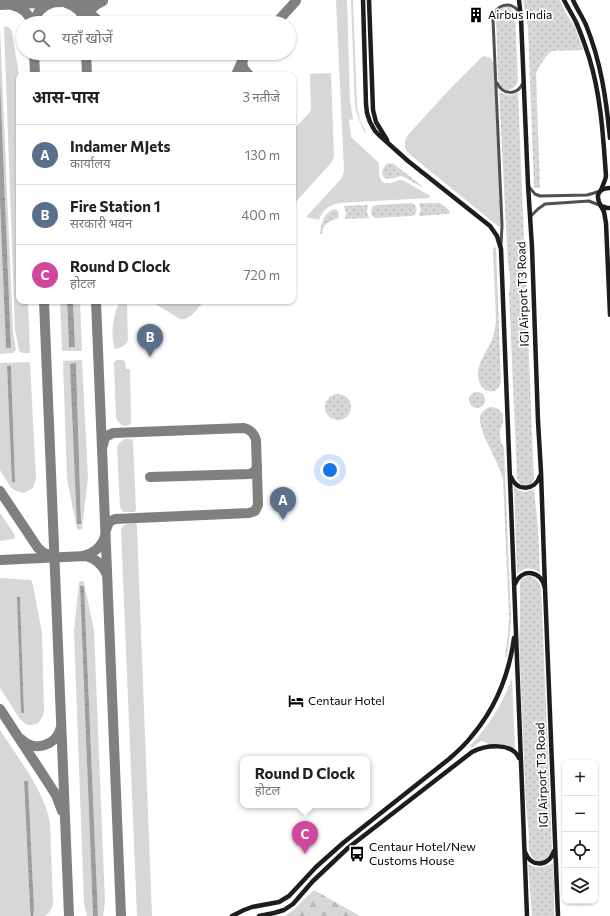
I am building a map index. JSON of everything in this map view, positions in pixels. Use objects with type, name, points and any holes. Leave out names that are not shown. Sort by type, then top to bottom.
[{"type":"main road","points":[[362,0],[366,108],[368,118],[375,131],[391,146],[490,226],[497,236],[501,249],[527,916]]},
{"type":"main road","points":[[369,0],[373,110],[379,128],[391,146]]},
{"type":"main road","name":"IGI Airport T3 Road","points":[[519,0],[532,255],[558,916]]},
{"type":"main road","points":[[564,0],[576,21],[589,56],[601,110],[606,176],[598,199],[604,212],[606,223],[610,315]]},
{"type":"main road","points":[[573,0],[586,26],[602,74],[610,138]]},
{"type":"main road","points":[[580,32],[581,28],[586,26]]},
{"type":"main road","points":[[601,190],[604,188],[610,188]]},
{"type":"main road","points":[[601,206],[610,208]]},
{"type":"main road","points":[[510,474],[511,479],[518,486],[529,488],[538,482],[541,472]]},
{"type":"main road","points":[[514,589],[520,576],[529,573],[534,573],[542,579],[545,588]]},
{"type":"main road","points":[[232,916],[252,907],[280,902],[289,896],[343,843],[449,758],[471,737],[497,700],[512,654],[515,624]]},
{"type":"main road","points":[[260,916],[284,910],[293,904],[313,881],[348,848],[472,752],[481,748],[498,746],[508,748],[515,752],[521,763]]},
{"type":"main road","points":[[524,849],[528,859],[538,864],[552,858],[555,848]]},
{"type":"street","points":[[501,249],[502,225],[494,15],[498,8],[502,5],[511,5],[518,10],[521,18]]},
{"type":"street","points":[[496,79],[500,88],[504,91],[513,92],[521,87],[524,77]]},
{"type":"street","points":[[528,185],[534,194],[540,196],[587,195],[601,190]]},
{"type":"street","points":[[530,218],[545,204],[593,202],[601,206]]},
{"type":"green space","points":[[336,0],[347,0],[350,101],[353,119],[349,120],[351,137],[379,163],[380,177],[383,182],[391,183],[401,180],[429,195],[430,198],[339,203],[326,208],[319,220],[306,217],[341,179],[344,171]]},
{"type":"green space","points":[[351,0],[353,0],[357,107],[360,120],[366,132],[365,133],[359,120],[355,107]]},
{"type":"green space","points":[[523,0],[560,0],[565,12],[575,27],[583,50],[552,51],[542,61],[536,74],[540,188],[534,188],[528,28]]},
{"type":"green space","points":[[505,6],[512,9],[515,16],[518,81],[510,90],[504,89],[498,79],[496,14],[499,9]]},
{"type":"green space","points":[[0,26],[13,332],[16,350],[13,353],[0,354],[0,203],[6,348],[11,347],[0,78]]},
{"type":"green space","points":[[4,26],[9,28],[12,32],[19,72],[16,72],[16,304],[28,304],[30,353],[23,353],[19,351],[15,330]]},
{"type":"green space","points":[[484,56],[491,58],[494,64],[501,225],[499,227],[408,153],[405,145],[407,136],[448,91]]},
{"type":"green space","points":[[331,73],[334,157],[331,163],[296,202],[296,127],[310,112],[310,74]]},
{"type":"green space","points":[[499,91],[508,95],[518,93],[534,480],[530,485],[524,486],[519,482],[517,477],[509,293],[510,278]]},
{"type":"green space","points":[[388,163],[394,164],[422,187],[402,176],[390,179],[385,178],[382,172]]},
{"type":"green space","points":[[420,203],[440,203],[449,210],[450,213],[420,216]]},
{"type":"green space","points":[[414,204],[416,210],[415,214],[412,216],[376,218],[372,216],[372,207],[376,205]]},
{"type":"green space","points":[[368,205],[367,212],[369,218],[345,219],[346,213],[344,206]]},
{"type":"green space","points":[[336,209],[339,213],[338,218],[326,225],[322,234],[320,234],[324,218],[329,212]]},
{"type":"green space","points":[[496,247],[501,381],[496,390],[488,391],[481,385],[478,370],[494,335],[496,321],[493,248]]},
{"type":"green space","points":[[60,304],[67,304],[69,347],[75,347],[73,304],[80,304],[82,351],[62,351]]},
{"type":"green space","points":[[127,304],[128,341],[123,346],[115,349],[113,344],[113,324],[118,305]]},
{"type":"green space","points":[[155,304],[202,304],[190,316],[180,319]]},
{"type":"green space","points":[[82,360],[88,478],[82,529],[80,530],[77,529],[67,479],[63,361]],"holes":[[[70,364],[76,364],[81,524]]]},
{"type":"green space","points":[[117,360],[123,360],[125,362],[126,369],[130,369],[131,424],[127,426],[120,424],[116,418],[114,362]]},
{"type":"green space","points":[[30,362],[36,479],[33,488],[24,493],[11,488],[0,470],[0,363]],"holes":[[[7,366],[11,366],[15,482]]]},
{"type":"green space","points":[[477,392],[483,394],[485,400],[483,406],[477,408],[471,406],[469,400],[471,394]]},
{"type":"green space","points":[[338,394],[347,398],[351,407],[347,416],[338,420],[329,416],[325,407],[329,398]]},
{"type":"green space","points":[[490,407],[499,409],[502,413],[503,419],[500,434],[501,442],[504,448],[511,618],[507,657],[505,657],[509,618],[503,479],[480,423],[481,414]]},
{"type":"green space","points":[[125,439],[131,439],[133,441],[135,512],[123,512],[120,507],[117,447],[120,442]]},
{"type":"green space","points":[[514,485],[518,490],[523,492],[534,489],[538,528],[540,573],[534,570],[525,569],[517,574]]},
{"type":"green space","points":[[0,513],[15,535],[14,539],[0,541]]},
{"type":"green space","points":[[135,523],[137,525],[152,916],[137,916],[121,530],[124,525]]},
{"type":"green space","points":[[527,576],[531,576],[538,581],[541,587],[552,850],[548,857],[541,861],[535,860],[532,857],[529,849],[519,640],[520,582]]},
{"type":"green space","points":[[0,578],[30,580],[33,585],[42,633],[44,711],[43,716],[38,723],[28,725],[24,723],[0,688]],"holes":[[[17,597],[20,597],[24,713]]]},
{"type":"green space","points":[[80,581],[83,581],[84,583],[94,630],[105,902],[103,916],[98,916],[84,586],[80,587],[93,916],[87,916],[84,904],[74,631]]},
{"type":"green space","points":[[512,678],[515,749],[506,745],[488,745],[487,743],[481,741],[472,748],[470,746],[484,730],[500,706]]},
{"type":"green space","points":[[0,730],[30,775],[47,811],[50,823],[53,903],[50,911],[45,916],[0,916]],"holes":[[[28,781],[34,908],[30,908],[24,782]]]},
{"type":"green space","points":[[553,863],[554,916],[532,916],[528,864],[535,867],[540,867]]},
{"type":"green space","points":[[314,890],[360,916],[285,916]]},
{"type":"water","points":[[0,78],[11,348],[6,348],[0,203]]},
{"type":"water","points":[[67,304],[73,304],[75,347],[69,347]]},
{"type":"water","points":[[76,363],[81,524],[77,524],[70,364]]},
{"type":"water","points":[[7,366],[11,366],[15,482],[12,482]]},
{"type":"water","points":[[80,586],[84,586],[98,916],[93,916]]},
{"type":"water","points":[[17,597],[20,597],[24,713],[22,713],[21,710]]},
{"type":"water","points":[[24,781],[28,781],[34,908],[33,916],[31,916],[30,908]]},
{"type":"taxiway","points":[[0,5],[102,0]]},
{"type":"taxiway","points":[[88,16],[91,9],[103,1]]},
{"type":"taxiway","points":[[282,16],[296,1]]},
{"type":"taxiway","points":[[36,16],[40,10],[52,3]]},
{"type":"taxiway","points":[[66,3],[73,6],[83,16]]},
{"type":"taxiway","points":[[12,5],[18,7],[29,16]]},
{"type":"taxiway","points":[[87,7],[93,16]]},
{"type":"taxiway","points":[[34,60],[35,72]]},
{"type":"taxiway","points":[[86,60],[87,72]]},
{"type":"taxiway","points":[[243,60],[243,68],[247,72]]},
{"type":"taxiway","points":[[237,72],[243,60]]},
{"type":"taxiway","points":[[44,304],[69,916]]},
{"type":"taxiway","points":[[96,304],[121,916]]},
{"type":"taxiway","points":[[103,445],[105,437],[113,433],[244,428],[252,432],[256,440],[258,505],[255,511],[249,513],[115,519],[109,522],[106,530]]},
{"type":"taxiway","points":[[150,477],[250,474],[255,471],[257,467]]},
{"type":"taxiway","points":[[0,491],[38,548],[44,553],[53,556]]},
{"type":"taxiway","points":[[83,556],[97,549],[105,536]]},
{"type":"taxiway","points":[[0,560],[86,556],[99,563],[104,568],[107,575]]},
{"type":"taxiway","points":[[0,709],[56,795],[62,811]]},
{"type":"taxiway","points":[[21,739],[33,746],[45,745],[55,738],[61,727]]},
{"type":"place","name":"Airbus India","points":[[476,15]]},
{"type":"place","name":"Fire Station 1","points":[[150,357]]},
{"type":"place","name":"Indamer MJets","points":[[283,520]]},
{"type":"place","name":"Centaur Hotel","points":[[296,701]]},
{"type":"place","name":"Round D Clock","points":[[305,854]]},
{"type":"place","name":"Centaur Hotel/New Customs House","points":[[357,854]]}]
